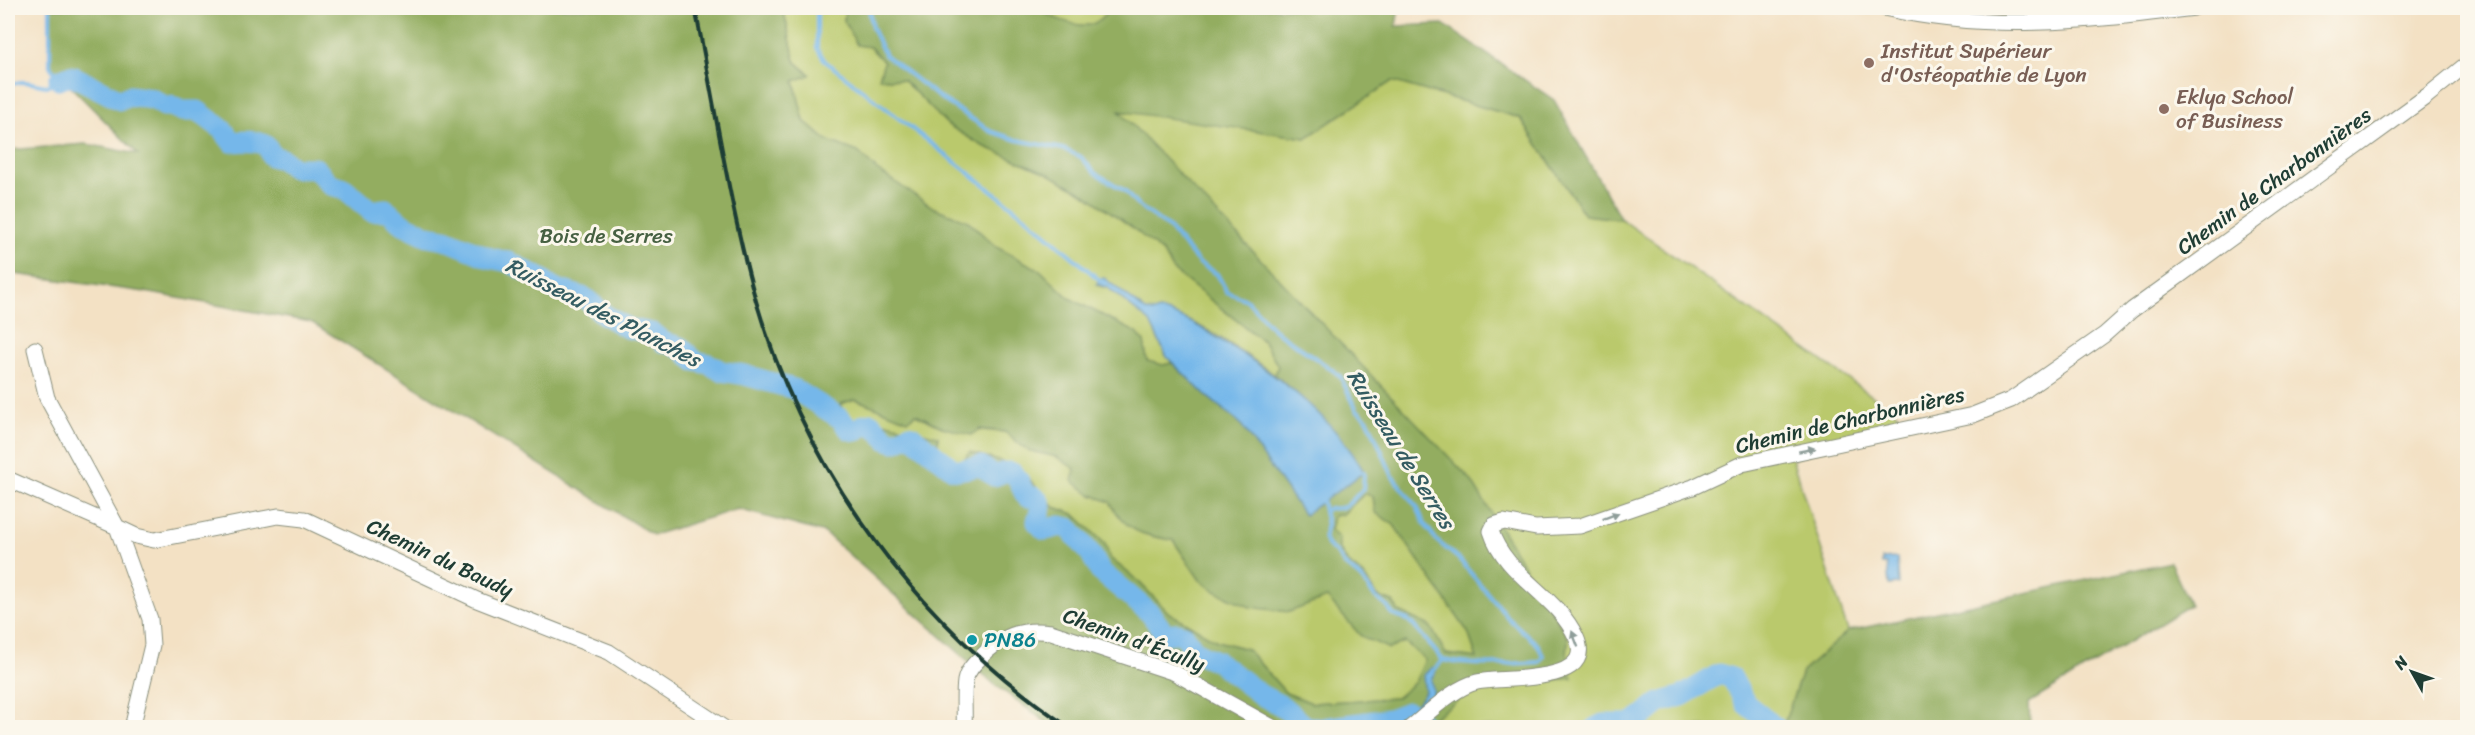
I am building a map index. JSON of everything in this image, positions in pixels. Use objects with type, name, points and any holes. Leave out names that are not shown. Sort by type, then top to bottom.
[{"type":"street","points":[[1884,8],[1950,21],[2010,24],[2075,21],[2194,8]]},
{"type":"street","name":"Chemin de Charbonnières","points":[[1410,728],[1466,686],[1478,682],[1545,676],[1567,668],[1576,660],[1580,650],[1577,638],[1558,613],[1522,577],[1499,549],[1491,531],[1494,525],[1504,522],[1536,528],[1580,526],[1693,487],[1742,464],[1973,415],[2011,400],[2110,330],[2132,310],[2427,96],[2468,63]]},
{"type":"street","points":[[35,349],[47,398],[117,527],[150,619],[152,645],[132,728]]},
{"type":"street","name":"Chemin du Baudy","points":[[8,479],[136,536],[154,540],[278,516],[304,519],[477,600],[609,652],[724,728]]},
{"type":"street","name":"Chemin d'Écully","points":[[964,728],[965,682],[970,669],[1000,640],[1014,633],[1036,630],[1051,632],[1175,673],[1274,728]]},
{"type":"green space","name":"Bois de Serres","points":[[50,8],[783,8],[795,61],[810,75],[794,81],[804,121],[826,140],[858,152],[877,170],[934,208],[968,221],[996,247],[1040,270],[1069,298],[1137,333],[1144,342],[1147,361],[1163,365],[1172,363],[1204,394],[1240,423],[1304,515],[1364,472],[1324,420],[1275,375],[1278,366],[1264,342],[1174,271],[1163,253],[1133,228],[1085,194],[1049,174],[981,145],[948,125],[903,80],[879,78],[884,62],[870,47],[857,45],[844,21],[845,8],[1039,8],[1055,18],[1070,23],[1089,25],[1102,18],[1111,8],[1399,8],[1396,26],[1443,24],[1554,100],[1621,219],[1585,215],[1520,118],[1392,81],[1306,138],[1119,111],[1471,480],[1568,638],[1567,655],[1572,678],[1473,689],[1428,722],[1433,727],[1053,727],[994,684],[825,533],[738,509],[653,535],[311,322],[145,292],[8,273],[8,150],[86,144],[138,154],[50,66]],"holes":[[[855,399],[908,420],[916,414],[942,427],[971,435],[980,429],[1005,432],[1027,450],[1057,457],[1075,469],[1072,481],[1092,495],[1110,502],[1129,526],[1143,534],[1173,540],[1200,580],[1213,590],[1250,607],[1289,612],[1327,598],[1361,636],[1389,649],[1405,642],[1425,660],[1415,682],[1396,698],[1312,703],[1286,693],[1247,649],[1217,641],[1169,613],[1138,581],[1110,558],[1105,544],[1074,514],[1054,507],[1018,467],[970,452],[962,462],[948,458],[938,449],[938,436],[868,418],[854,421],[846,414],[841,404]],[[1365,493],[1373,496],[1375,512],[1394,525],[1468,632],[1477,658],[1446,654],[1430,626],[1399,612],[1393,602],[1377,596],[1364,576],[1347,562],[1339,549],[1339,538],[1330,530],[1333,516],[1343,514]]]},
{"type":"green space","points":[[783,8],[845,8],[844,21],[884,62],[879,78],[903,80],[948,125],[981,145],[1049,174],[1085,194],[1133,228],[1163,253],[1174,271],[1264,342],[1278,366],[1275,375],[1204,328],[1159,310],[1146,311],[1104,278],[1099,286],[1108,288],[1150,322],[1165,354],[1172,363],[1163,365],[1147,361],[1144,342],[1137,333],[1069,298],[1040,270],[996,247],[968,221],[934,208],[877,170],[858,153],[826,140],[804,121],[794,81],[810,74],[795,61]]},
{"type":"green space","points":[[1039,8],[1111,8],[1096,23],[1083,25],[1055,18]]},
{"type":"green space","points":[[1392,81],[1520,118],[1585,215],[1621,219],[1909,422],[1792,459],[1848,631],[1802,672],[1783,727],[1433,727],[1427,723],[1473,689],[1567,655],[1568,638],[1118,110],[1306,138]]},
{"type":"green space","points":[[855,399],[908,420],[915,414],[942,427],[1005,432],[1027,450],[1057,457],[1075,469],[1092,495],[1110,501],[1129,526],[1143,534],[1173,540],[1200,580],[1289,612],[1327,597],[1361,636],[1405,642],[1426,660],[1415,683],[1397,698],[1312,703],[1286,693],[1247,649],[1217,641],[1169,613],[1138,581],[1110,558],[1074,514],[1054,507],[1018,467],[962,462],[948,458],[938,449],[869,418],[854,421],[840,404]]},
{"type":"green space","points":[[1365,493],[1373,497],[1375,512],[1394,525],[1468,632],[1477,658],[1446,654],[1430,626],[1399,612],[1393,602],[1377,596],[1364,576],[1347,562],[1330,530],[1333,516],[1343,514]]},
{"type":"green space","points":[[2170,562],[2190,605],[2029,703],[2030,727],[1783,727],[1802,672],[1848,631]]},
{"type":"water","points":[[1104,278],[1146,311],[1159,310],[1192,323],[1264,368],[1320,415],[1351,452],[1364,472],[1304,515],[1240,423],[1204,394],[1167,357],[1150,322],[1108,288],[1097,284],[1099,279]]},
{"type":"water","points":[[1897,558],[1899,584],[1889,585],[1887,564],[1882,564],[1882,559]]},
{"type":"water","points":[[1432,667],[1436,671],[1431,679],[1434,697],[1420,711],[1414,708],[1425,692],[1423,676]]},
{"type":"waterway","points":[[8,86],[23,82],[47,86],[59,80],[50,66],[50,8]]},
{"type":"waterway","points":[[817,8],[817,48],[825,61],[1027,218],[1102,282]]},
{"type":"waterway","name":"Ruisseau de Serres","points":[[869,8],[872,28],[885,55],[936,95],[990,131],[1017,140],[1063,149],[1081,157],[1094,172],[1125,191],[1136,204],[1168,227],[1199,263],[1217,274],[1227,292],[1247,300],[1273,329],[1340,376],[1357,410],[1368,420],[1393,477],[1417,507],[1424,523],[1437,541],[1459,559],[1509,619],[1538,645],[1543,656],[1539,662],[1503,664],[1467,664],[1443,660],[1431,673]]},
{"type":"waterway","name":"Ruisseau des Planches","points":[[59,80],[69,76],[75,77],[120,100],[129,96],[153,99],[164,106],[171,106],[182,111],[198,111],[223,130],[232,142],[261,143],[268,148],[271,156],[282,159],[294,168],[315,168],[331,185],[345,189],[371,211],[386,209],[403,224],[428,236],[445,239],[490,258],[509,262],[554,288],[585,298],[605,315],[627,328],[652,333],[663,342],[680,347],[695,361],[709,364],[721,371],[745,375],[794,389],[840,418],[850,430],[856,431],[865,424],[871,423],[888,440],[894,442],[908,435],[912,436],[953,469],[981,466],[994,476],[1005,472],[1012,473],[1018,479],[1027,497],[1035,497],[1040,503],[1037,522],[1045,530],[1060,526],[1069,528],[1091,554],[1100,571],[1150,613],[1165,634],[1184,635],[1196,652],[1218,662],[1261,695],[1282,706],[1305,726],[1316,728]]},
{"type":"waterway","points":[[1325,511],[1329,508],[1340,508],[1352,501],[1363,489],[1364,472]]},
{"type":"waterway","points":[[1321,497],[1327,524],[1324,537],[1327,545],[1361,578],[1375,597],[1388,607],[1393,615],[1408,620],[1443,660]]},
{"type":"waterway","name":"Ruisseau des Planches","points":[[1595,728],[1603,724],[1629,724],[1638,720],[1659,703],[1682,696],[1719,674],[1732,678],[1746,704],[1776,728]]},
{"type":"waterway","name":"Ruisseau des Planches","points":[[1324,728],[1390,719],[1408,712],[1414,714],[1425,728]]},
{"type":"railway","points":[[695,8],[746,265],[778,365],[805,427],[838,486],[876,542],[918,594],[965,643],[1016,688],[1070,728]]},
{"type":"place","name":"Institut Supérieur d'Ostéopathie de Lyon","points":[[1869,63]]},
{"type":"place","name":"Eklya School of Business","points":[[2164,109]]},
{"type":"place","name":"PN86","points":[[972,640]]}]
